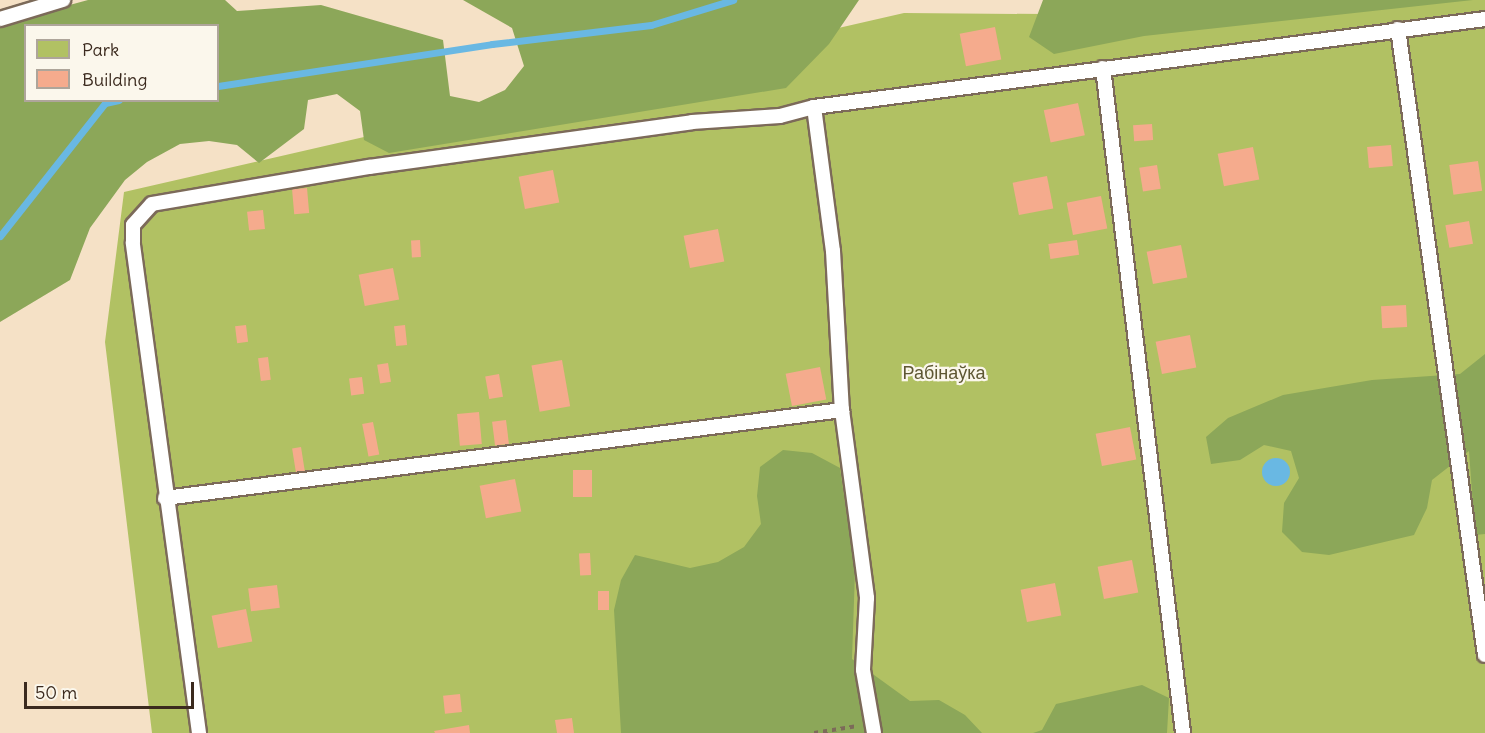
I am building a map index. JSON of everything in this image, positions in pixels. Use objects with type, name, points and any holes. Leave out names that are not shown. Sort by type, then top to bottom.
[{"type":"lane","points":[[0,19],[63,0]]},
{"type":"lane","points":[[199,733],[165,498],[133,242],[134,225],[152,204],[369,167],[692,122],[780,116],[814,107],[1485,19]]},
{"type":"lane","points":[[1398,29],[1485,655]]},
{"type":"lane","points":[[1103,68],[1183,733]]},
{"type":"lane","points":[[814,107],[833,251],[842,410],[867,598],[863,670],[873,729]]},
{"type":"lane","points":[[165,498],[842,410]]},
{"type":"path","points":[[814,733],[873,729]]},
{"type":"green space","points":[[88,0],[225,0],[237,11],[321,5],[443,40],[450,96],[479,102],[505,90],[524,66],[512,28],[463,0],[859,0],[829,44],[786,88],[389,153],[364,140],[360,111],[337,94],[308,100],[304,129],[259,163],[237,145],[209,141],[180,144],[147,162],[125,180],[90,228],[70,280],[0,322],[0,24]]},
{"type":"green space","points":[[1043,0],[1473,0],[1144,36],[1054,54],[1029,37]]},
{"type":"green space","name":"Рабінаўка","points":[[1223,0],[1485,0],[1485,733],[152,733],[105,342],[124,192],[904,13],[1162,15]]},
{"type":"green space","points":[[1485,354],[1485,534],[1475,535],[1469,451],[1432,480],[1427,508],[1414,535],[1329,555],[1302,552],[1282,532],[1284,503],[1299,478],[1291,451],[1264,445],[1240,460],[1211,464],[1206,437],[1228,418],[1283,395],[1372,380],[1460,374]]},
{"type":"green space","points":[[783,450],[812,453],[840,468],[855,572],[852,659],[910,701],[939,700],[965,715],[982,733],[621,733],[614,610],[621,580],[635,555],[690,568],[718,562],[744,547],[761,524],[757,496],[760,467]]},
{"type":"green space","points":[[1142,685],[1169,698],[1167,733],[1033,733],[1042,730],[1056,704]]},
{"type":"water","points":[[1276,458],[1286,462],[1290,472],[1286,482],[1276,486],[1266,482],[1262,472],[1266,462]]},
{"type":"building","points":[[995,27],[1001,59],[966,66],[960,34]]},
{"type":"building","points":[[1078,103],[1085,135],[1051,143],[1044,110]]},
{"type":"building","points":[[1152,124],[1153,140],[1134,141],[1133,125]]},
{"type":"building","points":[[1391,145],[1393,166],[1369,168],[1367,147]]},
{"type":"building","points":[[1253,147],[1259,179],[1224,186],[1218,154]]},
{"type":"building","points":[[1478,161],[1482,191],[1453,195],[1449,165]]},
{"type":"building","points":[[1157,165],[1161,189],[1143,192],[1139,168]]},
{"type":"building","points":[[553,170],[559,202],[525,209],[519,177]]},
{"type":"building","points":[[1047,176],[1053,208],[1019,215],[1013,183]]},
{"type":"building","points":[[307,188],[309,213],[294,214],[292,189]]},
{"type":"building","points":[[1101,196],[1107,228],[1073,235],[1067,203]]},
{"type":"building","points":[[263,210],[265,229],[249,231],[247,212]]},
{"type":"building","points":[[1469,221],[1473,244],[1449,248],[1445,225]]},
{"type":"building","points":[[718,229],[724,261],[690,268],[684,236]]},
{"type":"building","points":[[411,240],[420,240],[421,257],[412,257]]},
{"type":"building","points":[[1077,240],[1079,255],[1050,259],[1048,244]]},
{"type":"building","points":[[1181,245],[1187,277],[1153,284],[1147,252]]},
{"type":"building","points":[[393,268],[399,299],[365,306],[359,275]]},
{"type":"building","points":[[1406,305],[1407,327],[1382,328],[1381,306]]},
{"type":"building","points":[[246,325],[248,342],[237,343],[235,326]]},
{"type":"building","points":[[405,325],[407,345],[396,346],[394,326]]},
{"type":"building","points":[[1190,335],[1196,367],[1162,374],[1156,342]]},
{"type":"building","points":[[268,357],[271,380],[261,381],[258,358]]},
{"type":"building","points":[[562,360],[570,406],[540,412],[531,365]]},
{"type":"building","points":[[388,363],[391,382],[380,383],[377,365]]},
{"type":"building","points":[[820,367],[826,399],[792,406],[786,374]]},
{"type":"building","points":[[499,374],[503,397],[489,399],[485,376]]},
{"type":"building","points":[[362,377],[364,394],[351,395],[349,379]]},
{"type":"building","points":[[479,412],[482,444],[460,446],[457,414]]},
{"type":"building","points":[[506,420],[509,444],[495,446],[492,422]]},
{"type":"building","points":[[373,422],[379,454],[368,456],[362,424]]},
{"type":"building","points":[[1130,427],[1136,459],[1102,466],[1096,434]]},
{"type":"building","points":[[301,447],[305,473],[296,474],[292,448]]},
{"type":"building","points":[[573,470],[592,470],[592,497],[573,497]]},
{"type":"building","points":[[515,479],[521,511],[486,518],[480,486]]},
{"type":"building","points":[[590,553],[591,575],[580,576],[579,554]]},
{"type":"building","points":[[1132,560],[1138,592],[1104,599],[1098,567]]},
{"type":"building","points":[[1055,583],[1061,615],[1027,622],[1021,590]]},
{"type":"building","points":[[277,585],[280,608],[251,611],[248,589]]},
{"type":"building","points":[[598,591],[609,591],[609,610],[598,610]]},
{"type":"building","points":[[246,609],[252,641],[218,648],[212,616]]},
{"type":"building","points":[[460,694],[462,712],[445,714],[443,696]]},
{"type":"building","points":[[572,718],[574,733],[557,733],[555,720]]},
{"type":"building","points":[[469,725],[470,733],[435,733],[434,731]]},
{"type":"waterway","points":[[219,86],[492,44],[651,25],[733,0]]},
{"type":"waterway","points":[[0,236],[105,103],[110,102]]}]
